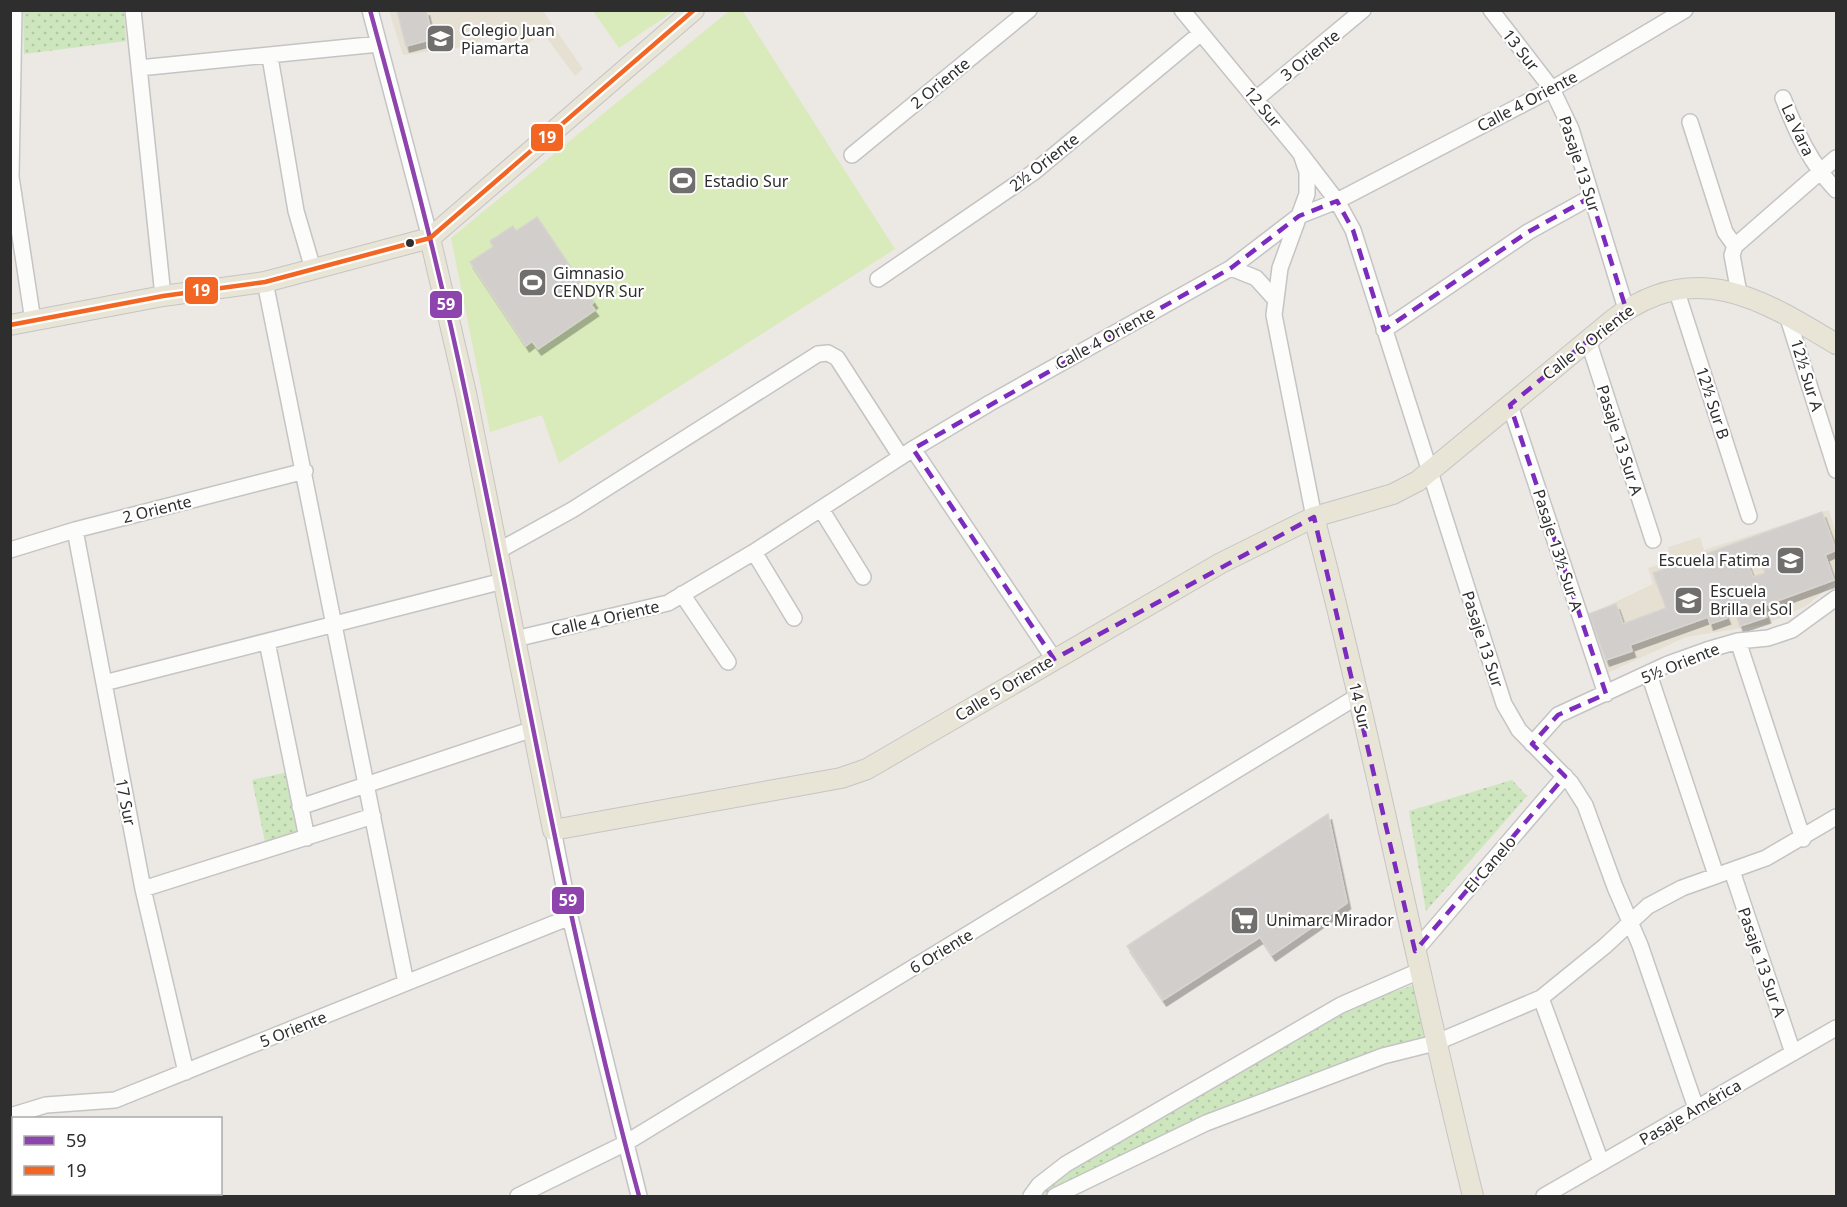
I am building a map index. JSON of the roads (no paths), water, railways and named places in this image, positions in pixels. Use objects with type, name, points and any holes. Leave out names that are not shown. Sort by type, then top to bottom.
[{"type":"main road","points":[[10,325],[163,296],[265,282],[430,238],[694,10]]},
{"type":"main road","points":[[430,238],[498,550],[553,830]]},
{"type":"main road","name":"Calle 6 Oriente","points":[[1429,473],[1626,309],[1676,289],[1705,287],[1739,293],[1787,315],[1836,344]]},
{"type":"main road","name":"Calle 5 Oriente","points":[[553,830],[853,775],[1221,563],[1314,517],[1394,494],[1429,473]]},
{"type":"main road","name":"14 Sur","points":[[1314,517],[1358,696],[1435,1043],[1473,1197]]},
{"type":"street","points":[[14,10],[11,177],[33,321]]},
{"type":"street","points":[[133,10],[163,296]]},
{"type":"street","points":[[370,10],[430,238]]},
{"type":"street","name":"2 Oriente","points":[[852,155],[1029,10]]},
{"type":"street","name":"12 Sur","points":[[1182,10],[1301,154],[1308,182],[1304,205],[1299,216]]},
{"type":"street","name":"3 Oriente","points":[[1256,99],[1363,10]]},
{"type":"street","name":"13 Sur","points":[[1491,10],[1552,89]]},
{"type":"street","name":"Calle 4 Oriente","points":[[515,639],[668,603],[754,552],[907,453],[999,397],[1231,268],[1299,216],[1337,201],[1552,89],[1685,10]]},
{"type":"street","name":"2½ Oriente","points":[[878,279],[1034,172],[1201,33]]},
{"type":"street","points":[[138,68],[270,57],[379,44]]},
{"type":"street","points":[[270,57],[296,211],[313,269]]},
{"type":"street","name":"Pasaje 13 Sur","points":[[1552,89],[1571,129],[1626,309]]},
{"type":"street","name":"La Vara","points":[[1783,98],[1802,143],[1820,173],[1836,190]]},
{"type":"street","points":[[1690,122],[1725,232],[1735,246]]},
{"type":"street","name":"Pasaje 13 Sur","points":[[1301,154],[1337,201],[1353,230],[1504,704],[1513,722],[1565,776],[1579,794],[1591,817],[1696,1108]]},
{"type":"street","points":[[1739,293],[1732,255],[1735,246],[1836,158]]},
{"type":"street","points":[[1384,330],[1528,232],[1591,197]]},
{"type":"street","name":"14 Sur","points":[[1299,216],[1280,268],[1274,315],[1280,355],[1314,517]]},
{"type":"street","points":[[1231,268],[1256,278],[1275,299]]},
{"type":"street","points":[[265,282],[305,471],[406,983]]},
{"type":"street","name":"12½ Sur B","points":[[1676,289],[1749,516]]},
{"type":"street","name":"12½ Sur A","points":[[1787,315],[1836,470]]},
{"type":"street","name":"Pasaje 13 Sur A","points":[[1588,340],[1653,540]]},
{"type":"street","points":[[498,550],[572,510],[818,354],[833,355],[907,453],[1054,658]]},
{"type":"street","name":"Pasaje 13½ Sur A","points":[[1510,405],[1606,694]]},
{"type":"street","name":"2 Oriente","points":[[10,550],[75,530],[305,471]]},
{"type":"street","points":[[821,509],[863,577]]},
{"type":"street","name":"17 Sur","points":[[75,530],[143,889],[186,1072]]},
{"type":"street","points":[[754,552],[795,618]]},
{"type":"street","points":[[104,683],[503,581]]},
{"type":"street","points":[[682,594],[728,662]]},
{"type":"street","name":"5½ Oriente","points":[[1532,744],[1558,715],[1688,657],[1738,641],[1768,638],[1792,630],[1835,605]]},
{"type":"street","points":[[1738,641],[1803,839]]},
{"type":"street","points":[[267,642],[308,838]]},
{"type":"street","points":[[1649,674],[1716,875]]},
{"type":"street","name":"6 Oriente","points":[[518,1197],[624,1144],[1358,696]]},
{"type":"street","points":[[300,807],[533,729]]},
{"type":"street","name":"El Canelo","points":[[1415,951],[1565,776]]},
{"type":"street","points":[[143,889],[373,816]]},
{"type":"street","points":[[1054,1197],[1206,1123],[1383,1056],[1435,1043],[1541,998],[1605,946],[1630,920],[1670,893],[1766,858],[1803,839],[1836,817]]},
{"type":"street","points":[[553,830],[570,917],[624,1144],[639,1197]]},
{"type":"street","name":"Pasaje 13 Sur A","points":[[1732,871],[1793,1053]]},
{"type":"street","name":"5 Oriente","points":[[10,1116],[46,1105],[115,1100],[570,917]]},
{"type":"street","points":[[1031,1197],[1039,1185],[1076,1158],[1341,1005],[1419,971]]},
{"type":"street","points":[[1541,998],[1601,1162]]},
{"type":"street","name":"Pasaje América","points":[[1544,1197],[1836,1028]]},
{"type":"place","name":"Colegio Juan Piamarta","points":[[440,39]]},
{"type":"place","name":"Estadio Sur","points":[[683,181]]},
{"type":"place","name":"Gimnasio CENDYR Sur","points":[[532,282]]},
{"type":"place","name":"Escuela Fatima","points":[[1791,560]]},
{"type":"place","name":"Escuela Brilla el Sol","points":[[1689,600]]},
{"type":"place","name":"Unimarc Mirador","points":[[1245,920]]}]
